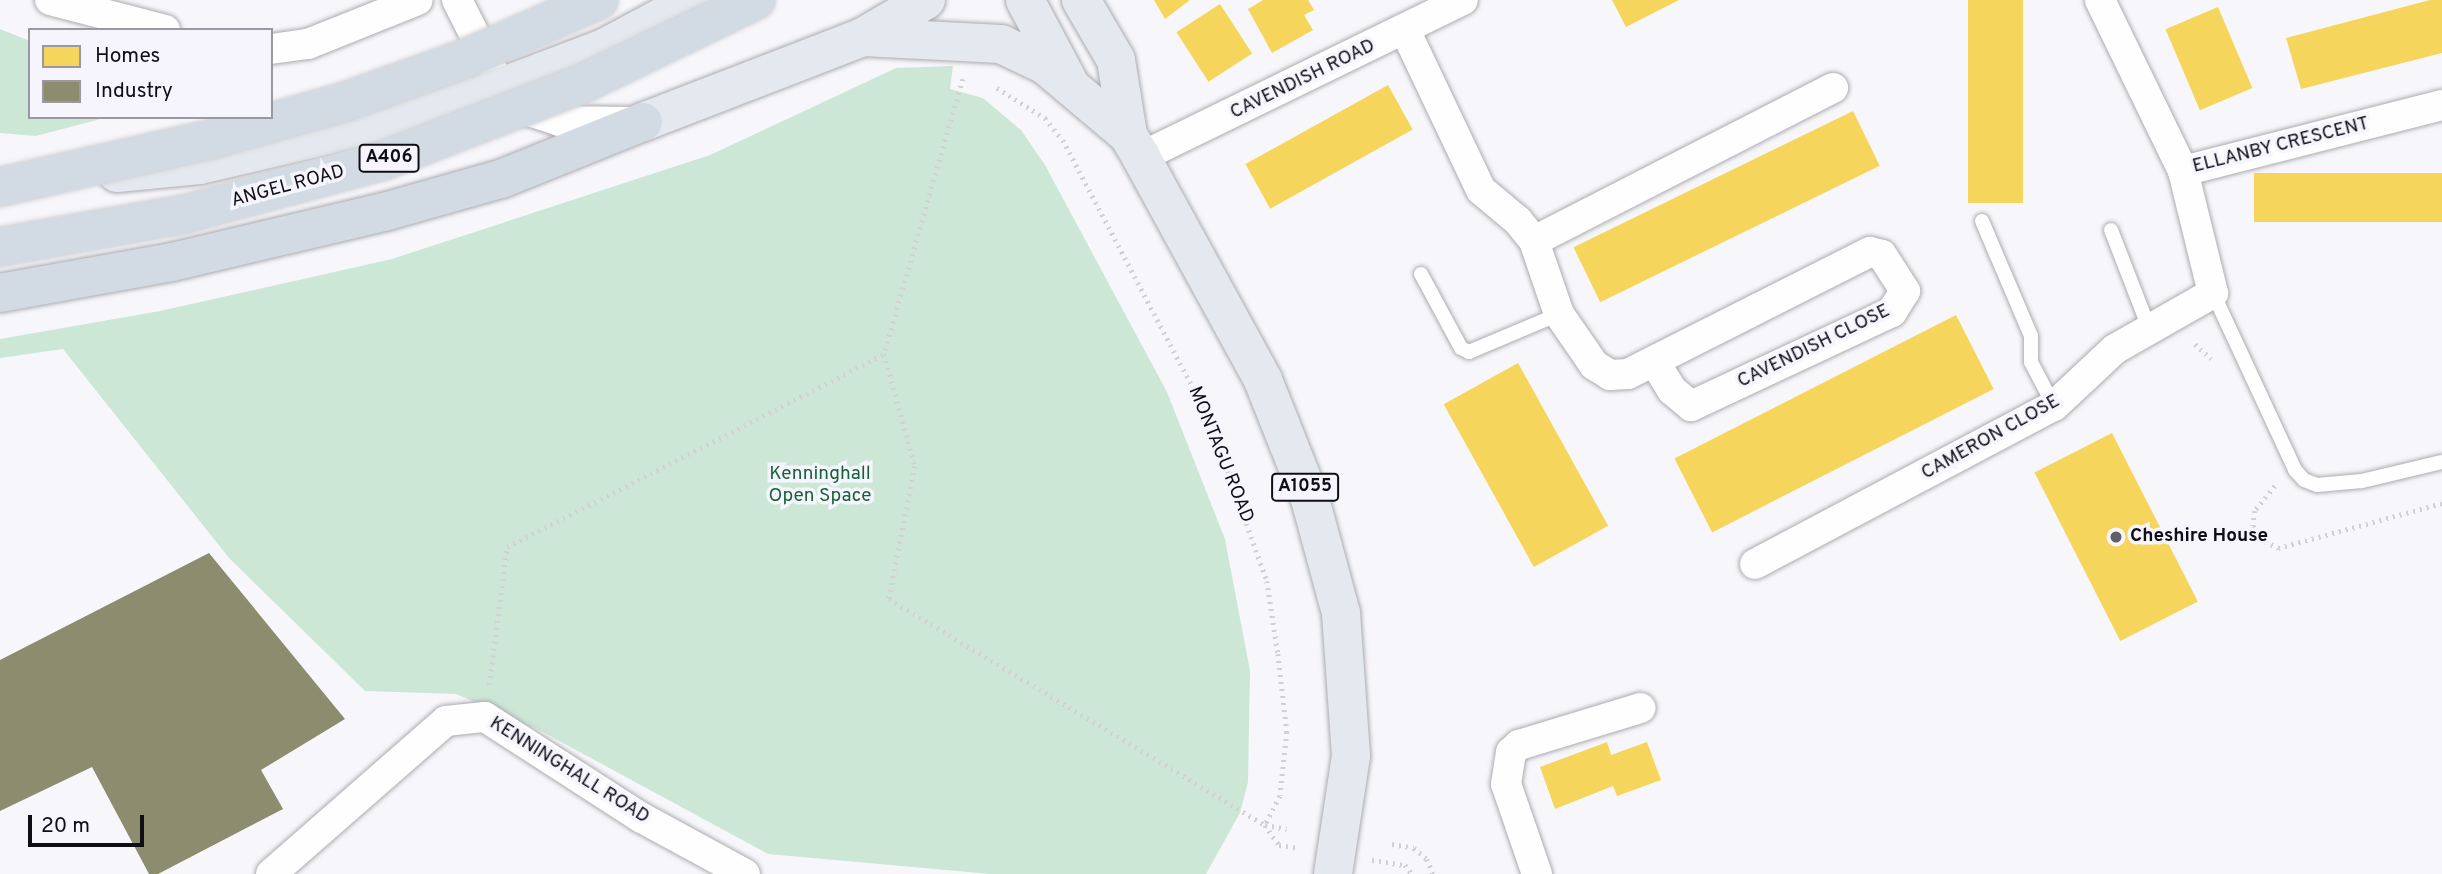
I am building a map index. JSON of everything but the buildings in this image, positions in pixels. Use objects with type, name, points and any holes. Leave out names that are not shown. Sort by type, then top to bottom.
[{"type":"highway","points":[[0,187],[212,139],[344,102],[464,59],[599,0]]},
{"type":"highway","name":"ANGEL ROAD","points":[[0,247],[185,214],[385,160],[582,85],[756,0]]},
{"type":"highway","points":[[0,293],[172,262],[384,212],[501,179],[643,122]]},
{"type":"main road","name":"ANGEL ROAD","points":[[0,172],[76,177],[200,165],[368,126],[501,87],[604,48],[694,0]]},
{"type":"main road","points":[[643,122],[863,37],[926,0]]},
{"type":"main road","name":"A1055","points":[[1025,0],[1072,89]]},
{"type":"main road","name":"A1055","points":[[1082,0],[1116,60],[1134,146],[1263,380],[1310,499],[1341,613],[1351,756],[1333,874]]},
{"type":"main road","name":"A1055","points":[[863,37],[1001,44],[1045,65],[1134,146]]},
{"type":"street","points":[[50,0],[157,28]]},
{"type":"street","points":[[273,49],[308,44],[418,0]]},
{"type":"street","points":[[457,0],[501,87],[526,110],[559,121],[643,122]]},
{"type":"street","name":"CAVENDISH ROAD","points":[[1134,146],[1405,30],[1463,0]]},
{"type":"street","name":"ELLANBY CRESCENT","points":[[2100,0],[2183,171],[2442,106]]},
{"type":"street","name":"CAVENDISH CLOSE","points":[[1405,30],[1481,190],[1518,221],[1534,242],[1559,314],[1594,365],[1609,375],[1628,374],[1870,252],[1882,255],[1905,291],[1892,312],[1691,406],[1672,390],[1654,361]]},
{"type":"street","points":[[1534,242],[1833,88]]},
{"type":"street","points":[[2183,171],[2213,293]]},
{"type":"street","name":"CAMERON CLOSE","points":[[1755,564],[2054,406],[2115,349],[2213,293]]},
{"type":"street","points":[[1537,874],[1506,784],[1511,752],[1519,745],[1642,708]]},
{"type":"street","name":"KENNINGHALL ROAD","points":[[271,874],[446,721],[485,717],[642,818],[746,874]]},
{"type":"lane","points":[[1982,221],[2031,336],[2031,362],[2054,406]]},
{"type":"lane","points":[[2111,230],[2149,328]]},
{"type":"lane","points":[[1421,274],[1461,348],[1469,352],[1559,314]]},
{"type":"lane","points":[[2213,293],[2295,470],[2304,480],[2317,485],[2362,481],[2442,462]]},
{"type":"path","points":[[965,72],[884,354],[915,466],[889,599],[1265,825],[1287,829]]},
{"type":"path","name":"MONTAGU ROAD","points":[[993,86],[1045,118],[1063,140],[1209,418],[1240,497],[1267,581],[1287,732],[1280,796],[1265,825]]},
{"type":"path","points":[[2149,328],[2158,347],[2180,341],[2197,344],[2216,368]]},
{"type":"path","points":[[485,717],[508,547],[884,354]]},
{"type":"path","points":[[2269,475],[2275,487],[2255,511],[2253,526],[2264,541],[2278,548],[2442,503]]},
{"type":"path","points":[[1265,825],[1272,839],[1285,846]]},
{"type":"path","points":[[1392,844],[1414,848],[1427,859],[1433,874]]},
{"type":"path","points":[[1394,864],[1405,865],[1412,874]]},
{"type":"green space","points":[[0,29],[28,40],[28,119],[100,119],[36,136],[0,133]]},
{"type":"green space","name":"Kenninghall Open Space","points":[[953,66],[950,89],[983,98],[1021,130],[1045,165],[1167,392],[1225,539],[1250,671],[1248,782],[1240,813],[1206,874],[990,874],[768,854],[539,730],[456,694],[365,691],[229,558],[63,349],[0,358],[0,339],[160,311],[392,259],[710,155],[896,68]]},
{"type":"place","name":"Cheshire House","points":[[2116,537]]}]
